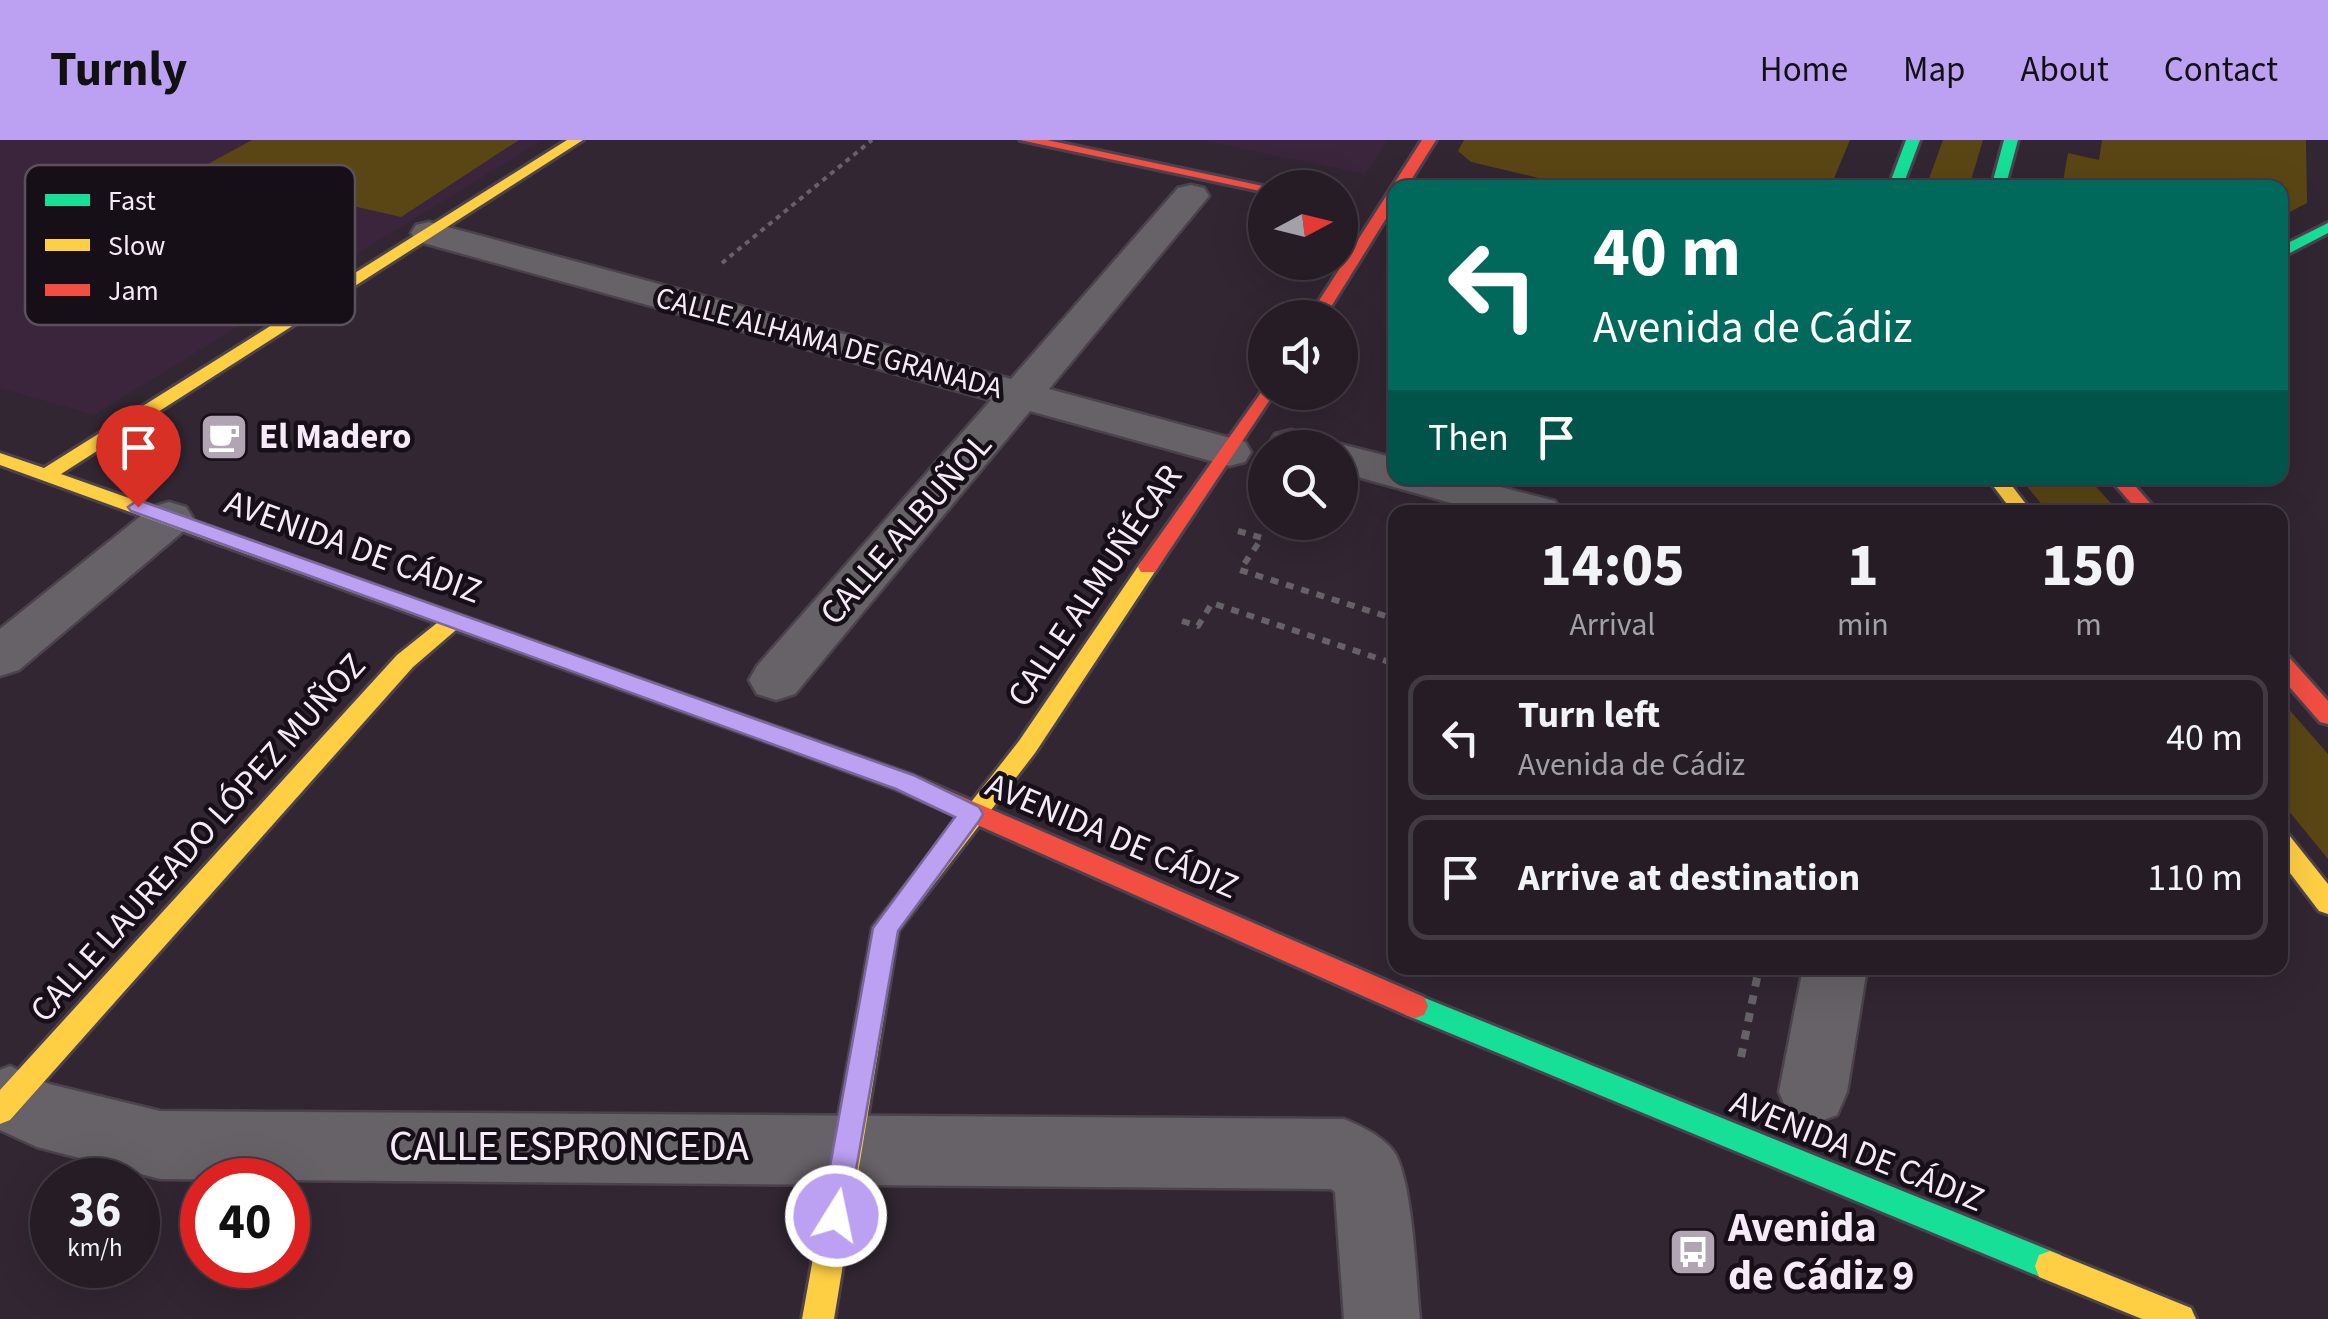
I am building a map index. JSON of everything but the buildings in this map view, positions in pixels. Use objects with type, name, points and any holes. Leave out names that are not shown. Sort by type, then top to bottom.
[{"type":"street","points":[[355,280],[576,140]]},
{"type":"street","points":[[1028,140],[1248,185]]},
{"type":"street","points":[[1405,180],[1429,140]]},
{"type":"street","points":[[1897,180],[1913,140]]},
{"type":"street","points":[[2000,180],[2011,140]]},
{"type":"street","name":"CALLE ALBUÑOL","points":[[776,680],[1191,196]]},
{"type":"street","points":[[1358,205],[1388,200]]},
{"type":"street","points":[[1328,300],[1388,207]]},
{"type":"street","points":[[2288,248],[2328,226]]},
{"type":"street","name":"CALLE ALHAMA DE GRANADA","points":[[429,233],[1229,452]]},
{"type":"street","points":[[47,475],[284,325]]},
{"type":"street","name":"CALLE ALMUÑÉCAR","points":[[818,1319],[886,928],[1027,746],[1256,410]]},
{"type":"street","name":"AVENIDA DE CÁDIZ","points":[[0,459],[904,782],[1575,1073],[2157,1314]]},
{"type":"street","points":[[1358,463],[1388,471]]},
{"type":"street","points":[[1437,485],[1512,505]]},
{"type":"street","points":[[2002,485],[2017,505]]},
{"type":"street","points":[[2124,485],[2143,505]]},
{"type":"street","points":[[0,657],[169,518]]},
{"type":"street","name":"CALLE LAUREADO LÓPEZ MUÑOZ","points":[[5,1104],[405,661],[454,620]]},
{"type":"street","points":[[2288,671],[2328,716]]},
{"type":"street","points":[[2288,852],[2328,903]]},
{"type":"street","points":[[1813,1092],[1834,975]]},
{"type":"street","name":"CALLE ESPRONCEDA","points":[[5,1104],[160,1146],[848,1147],[1344,1154],[1369,1175],[1382,1319]]},
{"type":"path","points":[[716,268],[872,140]]},
{"type":"path","points":[[1237,531],[1262,538],[1240,570],[1388,617]]},
{"type":"path","points":[[1181,620],[1198,626],[1212,604],[1388,662]]},
{"type":"path","points":[[1741,1058],[1758,975]]},
{"type":"shaded area","points":[[0,140],[543,140],[355,255],[355,165],[25,165],[25,325],[241,325],[94,415],[0,388]]},
{"type":"shaded area","points":[[252,140],[519,140],[401,217],[355,206],[355,165],[206,165]]},
{"type":"shaded area","points":[[1200,140],[1388,140],[1365,174]]},
{"type":"shaded area","points":[[1464,140],[1850,140],[1833,180],[1547,180],[1471,162],[1458,151]]},
{"type":"shaded area","points":[[1943,140],[1983,140],[1971,180],[1929,180]]},
{"type":"shaded area","points":[[2102,140],[2306,140],[2307,203],[2288,213],[2288,180],[2063,180],[2068,153],[2099,160]]},
{"type":"shaded area","points":[[2026,485],[2094,485],[2113,505],[2042,505]]},
{"type":"shaded area","points":[[2288,708],[2328,754],[2328,859],[2288,810]]},
{"type":"traffic: fast","points":[[1898,180],[1913,140]]},
{"type":"traffic: fast","points":[[2000,180],[2011,140]]},
{"type":"traffic: fast","points":[[2288,249],[2328,227]]},
{"type":"traffic: fast","points":[[1415,1006],[2050,1266]]},
{"type":"traffic: slow","points":[[355,280],[576,140]]},
{"type":"traffic: slow","points":[[47,475],[284,325]]},
{"type":"traffic: slow","points":[[0,459],[779,737]]},
{"type":"traffic: slow","points":[[2002,485],[2017,505]]},
{"type":"traffic: slow","points":[[818,1319],[886,927],[1027,747],[1148,567]]},
{"type":"traffic: slow","points":[[0,1110],[405,661],[454,620]]},
{"type":"traffic: slow","points":[[2288,852],[2328,903]]},
{"type":"traffic: slow","points":[[2050,1266],[2180,1319]]},
{"type":"traffic: jam","points":[[1027,140],[1248,185]]},
{"type":"traffic: jam","points":[[1403,180],[1429,140]]},
{"type":"traffic: jam","points":[[1327,300],[1388,203]]},
{"type":"traffic: jam","points":[[1148,567],[1255,410]]},
{"type":"traffic: jam","points":[[2124,485],[2143,505]]},
{"type":"traffic: jam","points":[[2288,671],[2328,716]]},
{"type":"traffic: jam","points":[[779,737],[904,782],[1415,1006]]},
{"type":"place","name":"El Madero","points":[[224,437]]},
{"type":"place","name":"Avenida de Cádiz 9","points":[[1693,1252]]},
{"type":"route","points":[[138,507],[904,782],[971,814],[886,928],[836,1216]]}]
